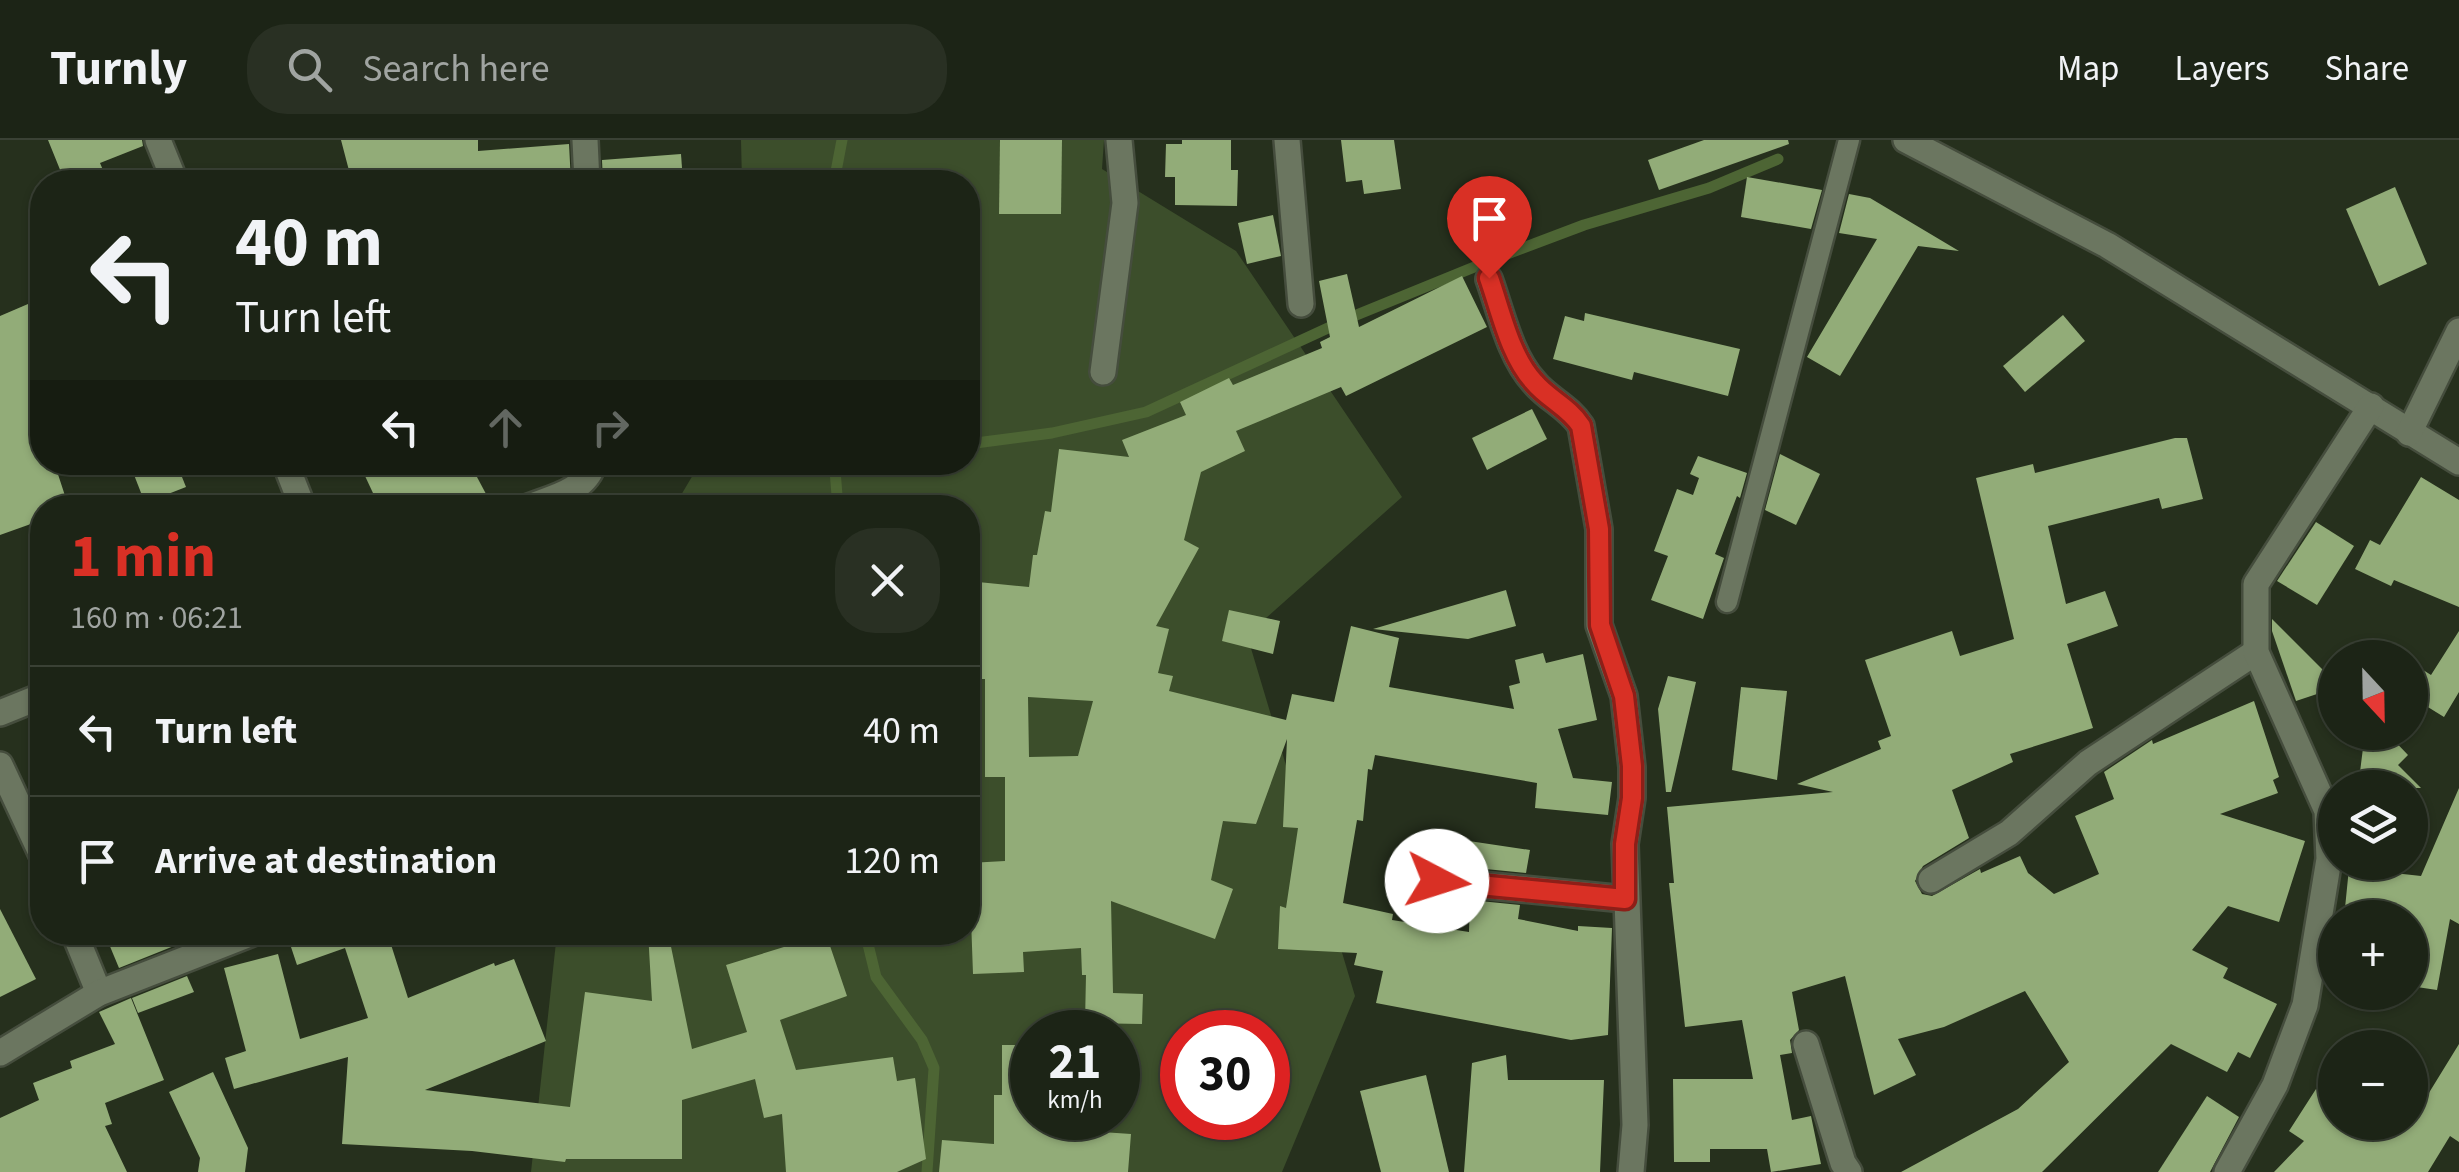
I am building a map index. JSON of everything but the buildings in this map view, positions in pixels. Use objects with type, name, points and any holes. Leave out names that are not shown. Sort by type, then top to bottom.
[{"type":"street","points":[[158,140],[170,170]]},
{"type":"street","points":[[585,140],[586,170]]},
{"type":"street","points":[[1102,372],[1125,203],[1119,140]]},
{"type":"street","points":[[1287,140],[1301,304]]},
{"type":"street","points":[[1906,140],[2107,245],[2459,462]]},
{"type":"street","points":[[1489,278],[1522,368],[1536,385],[1574,414],[1581,426],[1599,529],[1600,625],[1624,696],[1632,766],[1625,844],[1635,1125],[1631,1172]]},
{"type":"street","points":[[2408,433],[2459,331]]},
{"type":"street","points":[[2227,1172],[2275,1085],[2305,1004],[2329,858],[2327,811],[2256,652],[2256,584],[2371,406]]},
{"type":"street","points":[[560,495],[575,489],[589,475]]},
{"type":"street","points":[[1931,880],[2009,833],[2088,763],[2256,652]]},
{"type":"street","points":[[0,713],[30,701]]},
{"type":"street","points":[[0,765],[30,829]]},
{"type":"street","points":[[1399,877],[1625,899]]},
{"type":"street","points":[[79,945],[99,993]]},
{"type":"street","points":[[0,1053],[99,993],[222,945]]},
{"type":"street","points":[[1806,1044],[1849,1172]]},
{"type":"lane","points":[[1727,602],[1849,140]]},
{"type":"green space","points":[[741,140],[1104,140],[1102,169],[1236,251],[1402,497],[1247,635],[1355,996],[1282,1172],[531,1172],[556,945],[980,945],[980,495],[681,495],[693,475],[980,475],[980,170],[742,170]]},
{"type":"waterway","points":[[836,170],[842,140]]},
{"type":"waterway","points":[[980,442],[1052,433],[1146,412],[1354,316],[1499,257],[1584,225],[1709,188],[1778,159]]},
{"type":"waterway","points":[[835,475],[837,495]]},
{"type":"waterway","points":[[868,945],[876,977],[922,1040],[934,1068],[927,1172]]},
{"type":"route","points":[[1437,881],[1625,899],[1632,766],[1624,696],[1600,625],[1599,529],[1581,426],[1574,414],[1536,385],[1522,368],[1489,278]]}]
